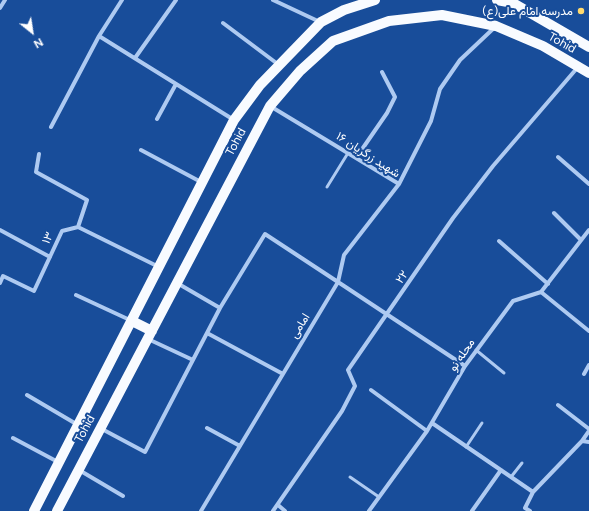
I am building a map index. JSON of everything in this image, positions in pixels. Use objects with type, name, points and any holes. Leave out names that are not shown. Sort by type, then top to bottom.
[{"type":"main road","name":"Tohid","points":[[34,511],[234,120],[260,85],[321,22],[344,10],[375,0]]},
{"type":"main road","name":"Tohid","points":[[497,0],[514,2],[589,46]]},
{"type":"main road","name":"Tohid","points":[[57,511],[270,106],[300,71],[333,42],[389,21],[442,16],[496,26],[543,46],[589,73]]},
{"type":"main road","points":[[132,321],[150,335]]},
{"type":"street","points":[[0,8],[5,0]]},
{"type":"street","points":[[51,127],[99,36],[122,0]]},
{"type":"street","points":[[135,58],[176,0]]},
{"type":"street","points":[[273,0],[321,22]]},
{"type":"street","points":[[223,23],[279,65]]},
{"type":"street","points":[[399,184],[431,120],[440,89],[460,60],[496,26]]},
{"type":"street","points":[[99,36],[234,120]]},
{"type":"street","name":"۲۲","points":[[274,511],[342,411],[355,386],[348,370],[388,315],[453,218],[484,178],[579,67]]},
{"type":"street","points":[[356,158],[387,113],[395,97],[382,72]]},
{"type":"street","points":[[157,119],[176,84]]},
{"type":"street","name":"۱۶ شهید زرگریان","points":[[270,106],[399,184],[344,255],[338,282]]},
{"type":"street","points":[[141,150],[202,182]]},
{"type":"street","points":[[39,154],[36,172],[88,200],[78,227],[160,267]]},
{"type":"street","points":[[558,157],[589,184]]},
{"type":"street","points":[[554,213],[581,240]]},
{"type":"street","name":"۱۳","points":[[0,283],[3,276],[34,291],[62,231],[78,227]]},
{"type":"street","points":[[0,230],[50,257]]},
{"type":"street","points":[[589,230],[541,292],[589,331]]},
{"type":"street","points":[[100,428],[145,452],[220,308],[265,234],[465,366]]},
{"type":"street","points":[[499,241],[548,284]]},
{"type":"street","name":"امامی","points":[[201,511],[338,282]]},
{"type":"street","points":[[177,283],[220,308]]},
{"type":"street","name":"محله نو","points":[[369,511],[427,431],[465,366],[513,301],[541,292]]},
{"type":"street","points":[[76,295],[132,321]]},
{"type":"street","points":[[207,333],[283,374]]},
{"type":"street","points":[[150,335],[193,360]]},
{"type":"street","points":[[584,374],[589,365]]},
{"type":"street","points":[[370,390],[427,431]]},
{"type":"street","points":[[27,395],[78,425]]},
{"type":"street","points":[[530,511],[525,508],[533,492],[582,442],[589,430],[558,406]]},
{"type":"street","points":[[432,423],[533,492]]},
{"type":"street","points":[[207,428],[240,446]]},
{"type":"street","points":[[13,438],[59,463]]},
{"type":"street","points":[[582,442],[589,442]]},
{"type":"street","points":[[78,470],[123,496]]},
{"type":"street","points":[[472,511],[501,470]]},
{"type":"street","points":[[278,505],[285,511]]},
{"type":"lane","points":[[327,187],[348,153]]},
{"type":"lane","points":[[476,350],[504,373]]},
{"type":"lane","points":[[466,447],[482,423]]},
{"type":"lane","points":[[511,477],[522,463]]},
{"type":"lane","points":[[350,477],[379,497]]},
{"type":"place","name":"مدرسه امام علی(ع)","points":[[581,11]]}]
